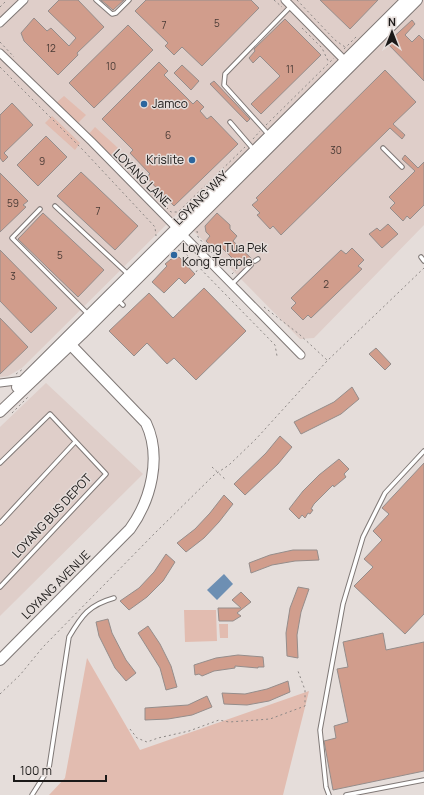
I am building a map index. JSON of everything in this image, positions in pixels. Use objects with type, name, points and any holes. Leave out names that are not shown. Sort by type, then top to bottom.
[{"type":"main road","name":"LOYANG WAY","points":[[1,407],[68,342],[90,315],[130,275],[180,231],[348,64],[406,0]]},
{"type":"main road","name":"LOYANG WAY","points":[[1,407],[24,380],[68,342],[82,334],[120,302],[252,147],[270,136],[417,0]]},
{"type":"main road","points":[[82,334],[80,344],[82,356]]},
{"type":"main road","points":[[68,342],[82,356]]},
{"type":"main road","name":"LOYANG AVENUE","points":[[0,660],[130,529],[143,496],[151,461],[151,449],[138,415],[82,356]]},
{"type":"street","points":[[0,23],[24,0]]},
{"type":"street","points":[[285,0],[289,9],[348,64]]},
{"type":"street","name":"LOYANG LANE","points":[[0,53],[83,133],[301,355]]},
{"type":"street","points":[[0,383],[24,380]]},
{"type":"lane","points":[[96,0],[112,14],[116,13],[130,0]]},
{"type":"lane","points":[[270,136],[224,84],[223,79],[225,74],[289,9]]},
{"type":"lane","points":[[230,122],[252,147]]},
{"type":"lane","points":[[383,148],[402,167]]},
{"type":"lane","points":[[54,206],[130,275]]},
{"type":"lane","points":[[40,209],[12,238],[90,315]]},
{"type":"lane","points":[[421,257],[424,261]]},
{"type":"lane","points":[[232,284],[251,265]]},
{"type":"lane","name":"LOYANG BUS DEPOT","points":[[0,463],[50,414],[106,474],[0,588]]},
{"type":"lane","points":[[0,523],[76,442]]},
{"type":"lane","points":[[329,795],[326,787],[320,730],[344,604],[363,537],[385,493],[424,451]]},
{"type":"lane","points":[[32,795],[49,768],[69,637],[79,619],[97,603],[114,598]]},
{"type":"lane","points":[[346,795],[424,780]]},
{"type":"path","points":[[0,8],[7,0]]},
{"type":"path","points":[[274,0],[289,9]]},
{"type":"path","points":[[297,0],[335,40],[346,47]]},
{"type":"path","points":[[178,212],[252,147],[263,128],[330,63],[322,48],[302,27]]},
{"type":"path","points":[[0,67],[84,151],[155,227],[157,235],[155,240]]},
{"type":"path","points":[[196,231],[198,237],[220,264]]},
{"type":"path","points":[[176,250],[186,254],[275,345],[277,356],[279,356]]},
{"type":"path","points":[[228,272],[232,275],[243,263]]},
{"type":"path","points":[[196,272],[199,268]]},
{"type":"path","points":[[0,694],[20,675],[43,646],[218,472],[229,465],[256,439],[327,361],[424,268]]},
{"type":"path","points":[[264,307],[298,334],[327,361]]},
{"type":"path","points":[[15,374],[24,368]]},
{"type":"path","points":[[212,467],[226,480]]},
{"type":"path","points":[[130,729],[137,738],[147,742],[189,731],[218,720],[229,722],[270,719],[305,706],[305,690],[298,671]]},
{"type":"shaded area","points":[[0,0],[424,0],[424,225],[314,338],[300,339],[177,214],[22,368],[8,376],[0,377]]},
{"type":"shaded area","points":[[64,96],[86,115],[78,123],[56,103]]},
{"type":"shaded area","points":[[52,116],[80,143],[75,150],[45,123]]},
{"type":"shaded area","points":[[95,127],[118,148],[110,156],[88,135]]},
{"type":"shaded area","points":[[46,383],[143,474],[0,616],[0,427]]},
{"type":"shaded area","points":[[184,610],[216,610],[217,641],[185,642]]},
{"type":"shaded area","points":[[219,624],[228,624],[228,638],[220,638]]},
{"type":"shaded area","points":[[87,658],[140,750],[309,691],[283,795],[49,795],[65,778]]},
{"type":"water","points":[[224,574],[233,584],[217,600],[207,590]]},
{"type":"building","points":[[59,0],[78,0],[104,27],[77,53],[78,55],[58,75],[24,41],[21,33],[34,18],[47,31],[51,28],[69,46],[76,38],[48,11]]},
{"type":"building","points":[[101,0],[124,0],[113,10]]},
{"type":"building","points":[[146,0],[251,0],[259,8],[202,66],[182,47],[174,55],[165,46],[168,43],[135,11]]},
{"type":"building","points":[[320,0],[378,0],[350,29]]},
{"type":"building","points":[[285,19],[321,55],[261,114],[251,104],[280,76],[260,56],[253,63],[249,58],[255,51],[254,49]]},
{"type":"building","points":[[412,20],[415,24],[405,35],[412,42],[419,35],[424,40],[424,81],[387,43]]},
{"type":"building","points":[[128,25],[153,50],[94,108],[69,83]]},
{"type":"building","points":[[159,62],[168,71],[164,75],[193,104],[197,100],[204,107],[200,111],[207,119],[211,116],[238,144],[174,206],[146,177],[150,174],[130,153],[133,150],[102,119]]},
{"type":"building","points":[[182,65],[199,81],[191,90],[174,73]]},
{"type":"building","points":[[385,70],[416,102],[393,124],[405,135],[402,139],[390,128],[281,235],[273,226],[270,229],[257,215],[260,213],[252,205],[258,200],[256,198]]},
{"type":"building","points":[[214,81],[250,119],[247,122],[210,84]]},
{"type":"building","points":[[12,103],[33,125],[4,153],[8,157],[3,162],[0,158],[0,115]]},
{"type":"building","points":[[46,136],[67,157],[38,186],[17,165]]},
{"type":"building","points":[[405,155],[418,168],[424,162],[424,205],[410,219],[407,216],[403,221],[390,208],[395,203],[389,197],[415,171],[402,159]]},
{"type":"building","points":[[81,172],[138,226],[115,250],[57,196]]},
{"type":"building","points":[[0,173],[28,201],[23,205],[26,207],[0,232]]},
{"type":"building","points":[[43,213],[104,270],[78,297],[18,239]]},
{"type":"building","points":[[217,213],[230,225],[230,229],[237,236],[233,241],[252,259],[252,262],[249,263],[245,260],[240,266],[219,245],[214,249],[206,241],[210,236],[206,232],[205,226]]},
{"type":"building","points":[[388,224],[398,234],[382,248],[369,234],[377,228],[380,231]]},
{"type":"building","points":[[352,248],[364,260],[358,266],[362,269],[311,318],[308,315],[303,320],[291,308],[296,303],[291,298],[341,250],[346,254]]},
{"type":"building","points":[[0,250],[57,308],[31,333],[0,301]]},
{"type":"building","points":[[179,257],[195,274],[185,284],[179,278],[164,293],[152,282],[167,266],[165,264],[171,259]]},
{"type":"building","points":[[204,288],[246,331],[196,380],[174,358],[167,364],[147,343],[134,356],[109,331],[149,293],[173,318]]},
{"type":"building","points":[[0,318],[28,347],[0,374]]},
{"type":"building","points":[[376,348],[391,364],[385,370],[369,354]]},
{"type":"building","points":[[352,387],[359,399],[341,414],[301,434],[294,422],[334,402]]},
{"type":"building","points":[[280,436],[292,447],[278,464],[245,495],[234,484],[266,453]]},
{"type":"building","points":[[339,459],[349,469],[344,474],[346,477],[334,487],[333,485],[314,504],[311,509],[313,510],[310,514],[308,513],[305,518],[302,515],[299,519],[289,509],[303,491],[319,475]]},
{"type":"building","points":[[424,463],[424,614],[405,634],[354,586],[373,567],[364,559],[382,540],[373,531],[389,514],[382,508]]},
{"type":"building","points":[[224,495],[233,504],[204,538],[186,552],[177,543],[195,529]]},
{"type":"building","points":[[293,550],[317,550],[319,560],[295,561],[272,565],[251,573],[249,563],[270,555]]},
{"type":"building","points":[[166,554],[175,562],[163,581],[147,597],[129,610],[120,601],[139,588],[154,572]]},
{"type":"building","points":[[298,587],[309,589],[301,612],[297,635],[298,658],[287,656],[286,633],[290,608]]},
{"type":"building","points":[[241,592],[251,602],[237,613],[241,616],[233,621],[219,621],[218,608],[241,608],[232,600]]},
{"type":"building","points":[[108,619],[112,633],[126,660],[136,673],[126,681],[115,668],[99,636],[96,622]]},
{"type":"building","points":[[148,626],[160,644],[171,666],[177,687],[166,690],[160,668],[138,633]]},
{"type":"building","points":[[383,633],[386,650],[424,642],[424,771],[333,790],[324,741],[336,738],[334,726],[348,722],[337,669],[348,667],[343,642]]},
{"type":"building","points":[[238,655],[263,657],[264,667],[258,668],[235,666],[235,668],[214,671],[202,676],[199,674],[195,675],[194,665],[216,658]]},
{"type":"building","points":[[288,681],[290,692],[269,701],[247,705],[224,704],[222,693],[245,694],[267,689]]},
{"type":"building","points":[[207,696],[212,707],[192,715],[168,719],[145,720],[145,708],[188,705]]},
{"type":"place","name":"Jamco","points":[[144,104]]},
{"type":"place","name":"Krislite","points":[[192,160]]},
{"type":"place","name":"Loyang Tua Pek Kong Temple","points":[[174,255]]}]
